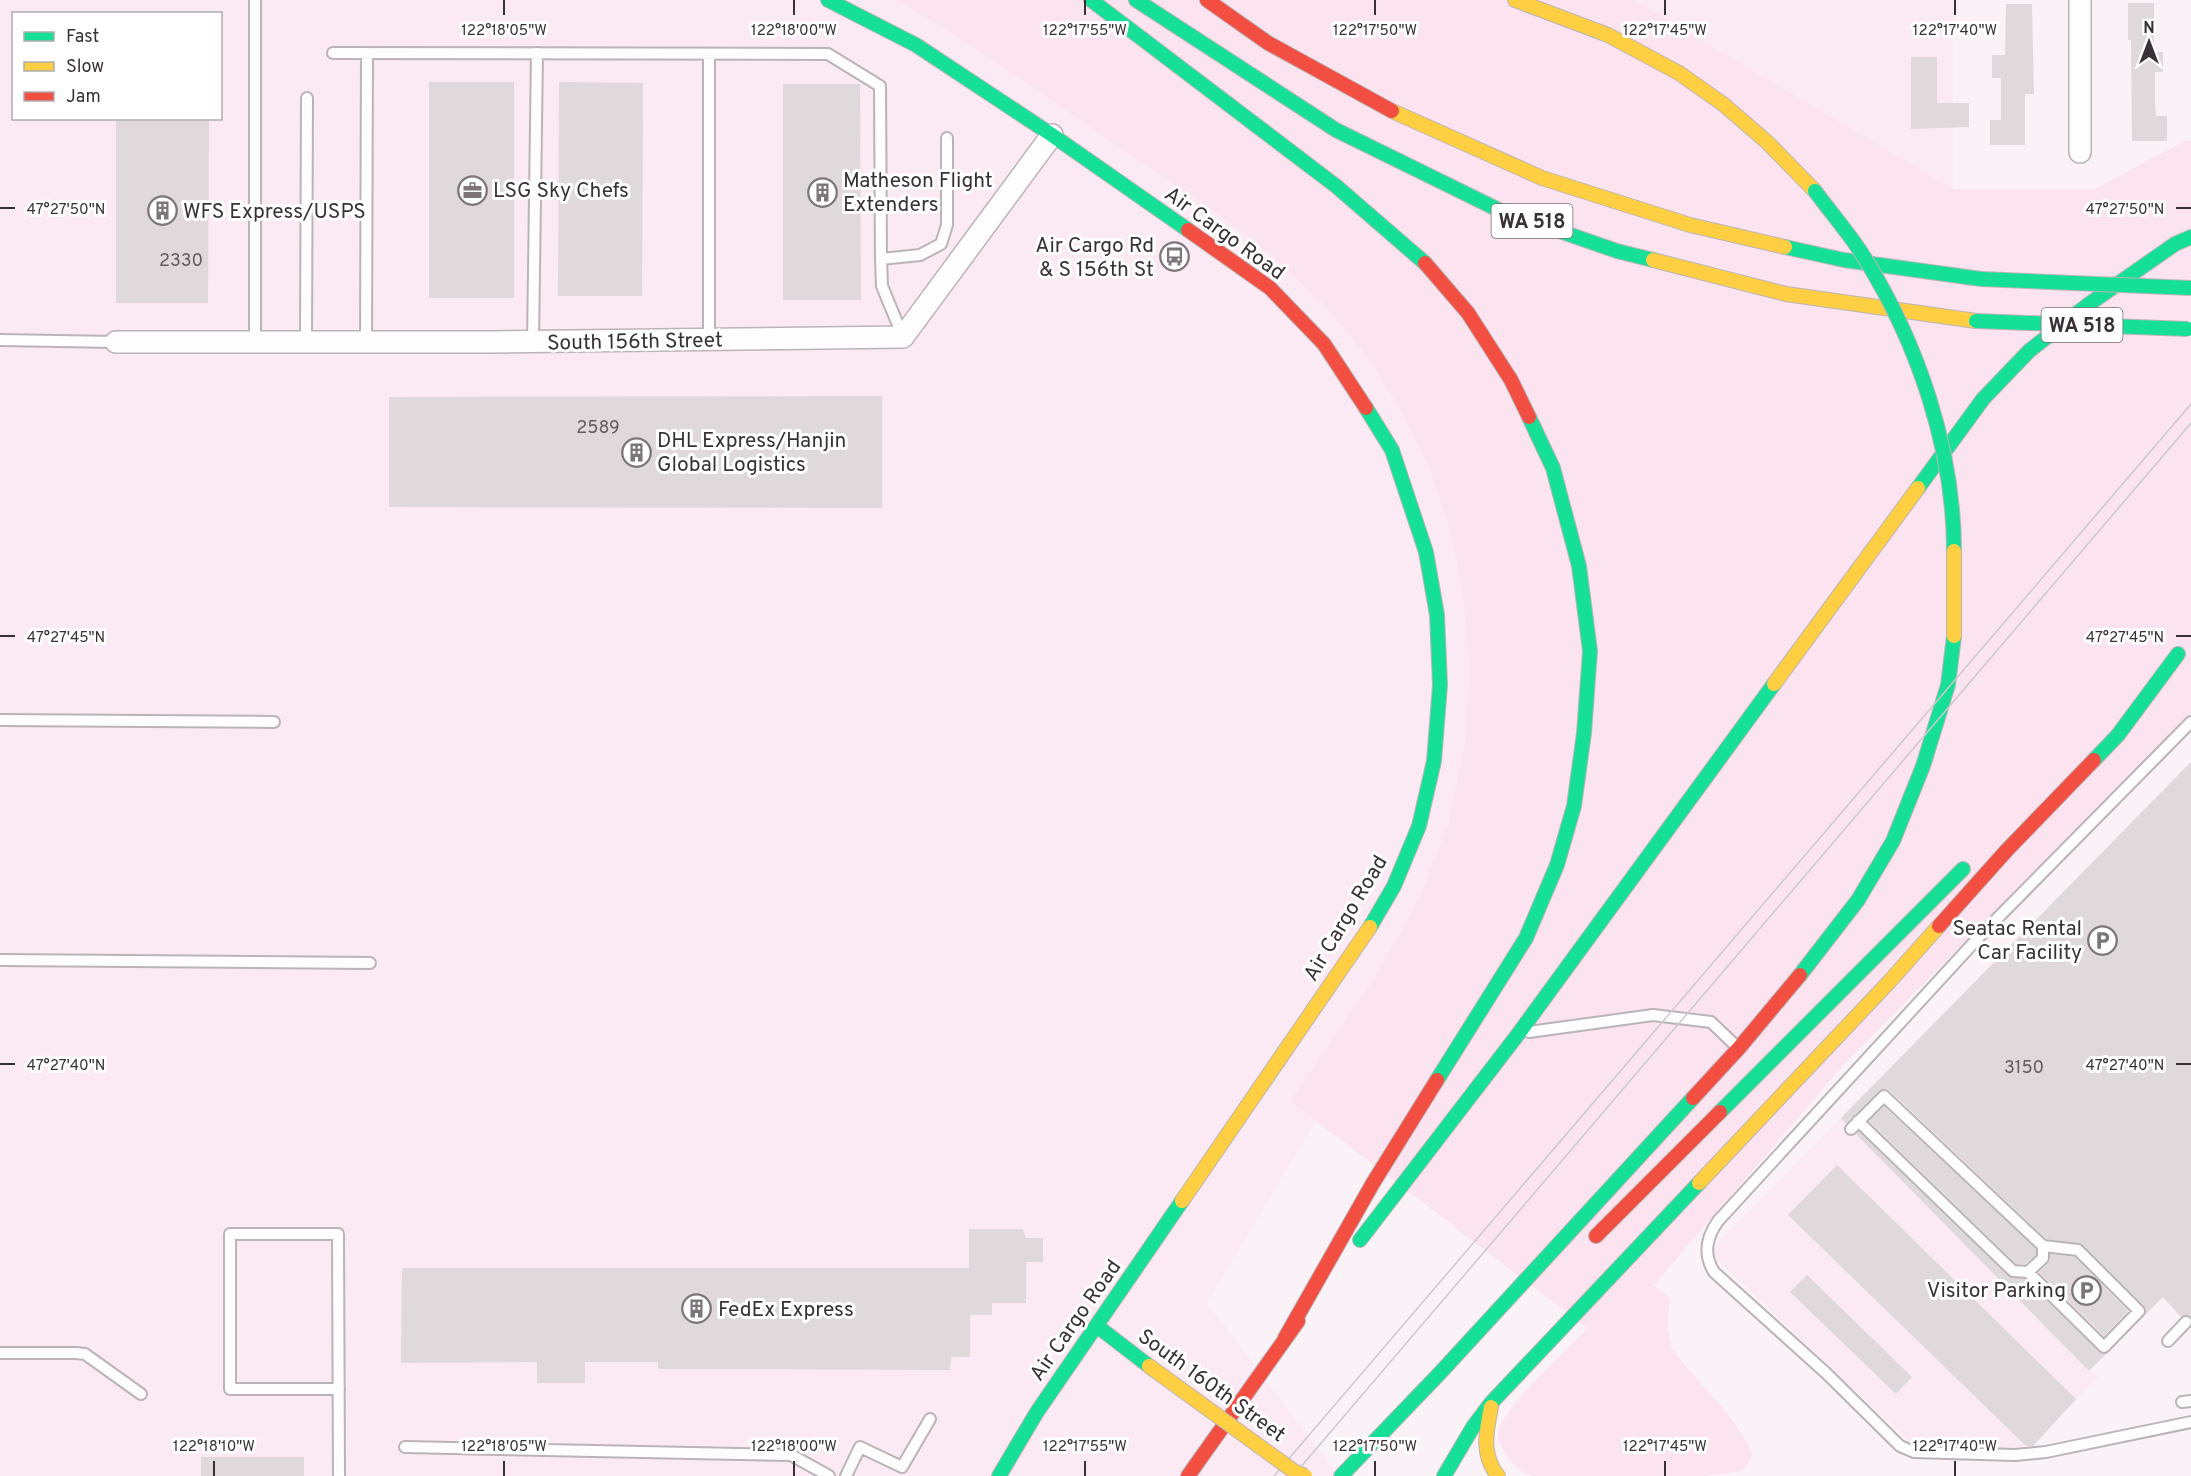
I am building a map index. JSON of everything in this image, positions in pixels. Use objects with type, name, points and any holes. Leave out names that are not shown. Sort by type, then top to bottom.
[{"type":"main road","name":"Air Cargo Road","points":[[828,0],[916,45],[1052,135],[1270,288],[1324,344],[1392,450],[1426,552],[1437,615],[1440,685],[1434,761],[1419,826],[1394,886],[1362,940],[1036,1412],[999,1476]]},
{"type":"main road","points":[[1091,0],[1336,186],[1426,265],[1468,314],[1510,380],[1553,468],[1580,566],[1590,651],[1585,721],[1574,806],[1557,865],[1526,938],[1373,1182],[1286,1338]]},
{"type":"main road","name":"WA 518","points":[[1136,0],[1336,130],[1499,210],[1617,250],[1786,294],[1976,321],[2189,329]]},
{"type":"main road","name":"WA 518","points":[[1207,0],[1268,43],[1387,109],[1542,178],[1690,225],[1844,260],[1981,279],[2191,288]]},
{"type":"main road","points":[[1341,1476],[1440,1373],[1739,1048],[1818,954],[1858,900],[1893,841],[1923,766],[1948,685],[1954,636],[1954,525],[1943,455],[1928,393],[1911,344],[1864,257],[1815,191],[1767,142],[1723,104],[1679,73],[1608,35],[1515,0]]},
{"type":"main road","points":[[1188,1476],[1286,1338],[1519,1033],[1983,399],[2029,351],[2089,304],[2175,244],[2191,237]]},
{"type":"main road","points":[[1444,1476],[1473,1427],[1491,1403],[1889,982],[2007,850],[2118,735],[2182,651],[2111,721]]},
{"type":"main road","points":[[1582,1249],[1976,856]]},
{"type":"main road","name":"South 160th Street","points":[[1096,1326],[1295,1472],[1305,1476]]},
{"type":"main road","points":[[1440,1373],[1486,1342]]},
{"type":"main road","points":[[1491,1403],[1484,1443],[1492,1470],[1498,1476]]},
{"type":"street","points":[[2080,0],[2080,152]]},
{"type":"street","points":[[903,337],[1052,135]]},
{"type":"street","name":"South 156th Street","points":[[116,342],[533,342],[903,337]]},
{"type":"lane","points":[[255,0],[255,341]]},
{"type":"lane","points":[[333,53],[828,54],[880,86],[882,286],[903,337]]},
{"type":"lane","points":[[366,342],[367,53]]},
{"type":"lane","points":[[533,342],[537,53]]},
{"type":"lane","points":[[709,54],[709,340]]},
{"type":"lane","points":[[306,342],[307,98]]},
{"type":"lane","points":[[881,259],[920,255],[941,244],[947,225],[947,138]]},
{"type":"lane","points":[[0,340],[116,342]]},
{"type":"lane","points":[[0,720],[274,722]]},
{"type":"lane","points":[[2191,722],[1978,938],[1719,1221],[1711,1231],[1707,1248],[1708,1260],[1714,1272],[1826,1373],[1900,1446],[1914,1452],[2015,1455],[2046,1452],[2191,1422]]},
{"type":"lane","points":[[0,960],[370,963]]},
{"type":"lane","points":[[1519,1033],[1653,1015],[1711,1022],[1739,1048]]},
{"type":"lane","points":[[1884,1096],[2043,1246],[2078,1250],[2139,1311],[2104,1347],[2028,1272],[2013,1271],[1854,1125],[1884,1096]]},
{"type":"lane","points":[[339,1389],[230,1389],[230,1234],[338,1234],[339,1389],[339,1476]]},
{"type":"lane","points":[[2028,1272],[2043,1258],[2043,1246]]},
{"type":"lane","points":[[2168,1341],[2186,1322]]},
{"type":"lane","points":[[0,1353],[85,1354],[141,1394]]},
{"type":"lane","points":[[846,1476],[860,1447],[902,1467],[930,1419]]},
{"type":"lane","points":[[405,1447],[791,1455],[829,1476]]},
{"type":"shaded area","points":[[0,0],[930,0],[1352,291],[1456,460],[1503,643],[1471,862],[1207,1303],[1339,1476],[0,1476]]},
{"type":"shaded area","points":[[896,0],[1634,0],[1953,189],[2094,189],[2185,141],[2191,140],[2191,713],[1846,1062],[1654,1285],[1670,1299],[1668,1325],[1673,1350],[1729,1416],[1747,1443],[1752,1455],[1743,1470],[1703,1476],[1533,1476],[1519,1469],[1513,1464],[1500,1443],[1498,1433],[1502,1422],[1523,1394],[1587,1328],[1290,1101],[1377,975],[1420,897],[1448,825],[1465,744],[1470,670],[1463,593],[1450,529],[1429,466],[1400,409],[1370,360],[1323,304],[1278,261],[1238,228],[956,35]]},
{"type":"shaded area","points":[[1634,0],[1953,0],[1953,189]]},
{"type":"shaded area","name":"Seatac Rental Car Facility","points":[[2191,762],[2191,1327],[2162,1298],[2089,1370],[2098,1377],[2029,1450],[1912,1444],[1709,1252]]},
{"type":"building","points":[[2128,3],[2154,3],[2154,52],[2163,52],[2163,72],[2155,72],[2156,116],[2167,116],[2167,141],[2132,141],[2131,40],[2128,40]]},
{"type":"building","points":[[2006,4],[2032,4],[2034,94],[2025,94],[2025,145],[1990,145],[1990,120],[2001,120],[2001,78],[1992,78],[1992,55],[2005,55]]},
{"type":"building","points":[[1911,57],[1937,57],[1937,103],[1969,103],[1969,127],[1911,129]]},
{"type":"building","name":"LSG Sky Chefs","points":[[429,82],[514,82],[514,298],[429,298]]},
{"type":"building","name":"LSG Sky Chefs","points":[[559,82],[643,83],[642,296],[558,296]]},
{"type":"building","name":"Matheson Flight Extenders","points":[[783,84],[860,84],[861,300],[783,300]]},
{"type":"building","name":"WFS Express/USPS","points":[[116,120],[209,120],[208,303],[116,303]]},
{"type":"building","name":"DHL Express/Hanjin Global Logistics","points":[[882,396],[882,508],[389,507],[389,397]]},
{"type":"building","name":"Seatac Rental Car Facility","points":[[2191,762],[2191,1317],[2187,1315],[2181,1317],[2163,1297],[2145,1315],[2144,1306],[2083,1245],[2046,1239],[1889,1090],[1879,1091],[1846,1124],[1841,1118]]},
{"type":"building","points":[[1884,1106],[2036,1249],[2036,1255],[2025,1264],[2016,1264],[1869,1121]]},
{"type":"building","points":[[1859,1132],[2008,1276],[2025,1279],[2099,1352],[2106,1354],[2089,1371],[1856,1134]]},
{"type":"building","points":[[1837,1165],[2076,1399],[2033,1446],[2026,1446],[1788,1215]]},
{"type":"building","name":"FedEx Express","points":[[969,1229],[1023,1229],[1026,1238],[1043,1238],[1043,1262],[1026,1262],[1026,1303],[992,1303],[992,1315],[970,1315],[970,1357],[951,1357],[950,1370],[658,1369],[658,1362],[585,1362],[585,1383],[537,1383],[537,1362],[401,1363],[402,1268],[969,1268]]},
{"type":"building","points":[[2050,1254],[2075,1257],[2128,1311],[2104,1336],[2039,1272],[2050,1261]]},
{"type":"building","points":[[1807,1275],[1912,1377],[1896,1394],[1790,1292]]},
{"type":"building","points":[[201,1457],[304,1457],[304,1476],[201,1476]]},
{"type":"tram line","points":[[1274,1476],[2191,404]]},
{"type":"tram line","points":[[1293,1476],[2191,423]]},
{"type":"traffic: fast","points":[[828,0],[916,45],[1052,135],[1188,230]]},
{"type":"traffic: fast","points":[[1091,0],[1336,186],[1425,263]]},
{"type":"traffic: fast","points":[[1136,0],[1336,130],[1499,210],[1617,251],[1653,260]]},
{"type":"traffic: fast","points":[[1815,191],[1864,257],[1901,325],[1916,361],[1940,436],[1948,475],[1954,551]]},
{"type":"traffic: fast","points":[[1918,488],[1983,399],[2029,351],[2089,304],[2175,244],[2191,237]]},
{"type":"traffic: fast","points":[[1785,247],[1844,260],[1981,279]]},
{"type":"traffic: fast","points":[[1981,279],[2191,288]]},
{"type":"traffic: fast","points":[[1976,321],[2188,329]]},
{"type":"traffic: fast","points":[[1366,408],[1392,450],[1426,552],[1437,615],[1440,685],[1434,761],[1419,826],[1394,886],[1370,927]]},
{"type":"traffic: fast","points":[[1437,1080],[1526,938],[1557,865],[1574,806],[1584,733],[1590,651],[1579,566],[1553,468],[1529,417]]},
{"type":"traffic: fast","points":[[1800,975],[1858,900],[1893,841],[1923,766],[1948,685],[1954,636]]},
{"type":"traffic: fast","points":[[2094,760],[2118,735],[2178,654]]},
{"type":"traffic: fast","points":[[1360,1240],[1519,1033],[1774,684]]},
{"type":"traffic: fast","points":[[1720,1112],[1963,869]]},
{"type":"traffic: fast","points":[[1341,1476],[1440,1373],[1693,1098]]},
{"type":"traffic: fast","points":[[1444,1476],[1473,1427],[1491,1403],[1699,1183]]},
{"type":"traffic: fast","points":[[999,1476],[1037,1412],[1182,1201]]},
{"type":"traffic: fast","points":[[1097,1326],[1149,1366]]},
{"type":"traffic: slow","points":[[1515,0],[1608,35],[1679,73],[1723,104],[1767,142],[1815,191]]},
{"type":"traffic: slow","points":[[1392,111],[1542,178],[1690,225],[1785,247]]},
{"type":"traffic: slow","points":[[1653,260],[1786,294],[1976,321]]},
{"type":"traffic: slow","points":[[1774,684],[1918,488]]},
{"type":"traffic: slow","points":[[1954,551],[1954,636]]},
{"type":"traffic: slow","points":[[1699,1183],[1939,926]]},
{"type":"traffic: slow","points":[[1182,1201],[1370,927]]},
{"type":"traffic: slow","points":[[1149,1366],[1295,1472],[1305,1476]]},
{"type":"traffic: slow","points":[[1491,1407],[1486,1443],[1489,1460],[1498,1476]]},
{"type":"traffic: jam","points":[[1207,0],[1268,43],[1392,111]]},
{"type":"traffic: jam","points":[[1188,230],[1270,288],[1324,344],[1366,408]]},
{"type":"traffic: jam","points":[[1425,263],[1468,313],[1511,380],[1529,417]]},
{"type":"traffic: jam","points":[[1939,926],[2007,850],[2094,760]]},
{"type":"traffic: jam","points":[[1693,1098],[1739,1048],[1800,975]]},
{"type":"traffic: jam","points":[[1285,1338],[1373,1183],[1437,1080]]},
{"type":"traffic: jam","points":[[1596,1236],[1720,1112]]},
{"type":"traffic: jam","points":[[1188,1476],[1298,1321]]},
{"type":"place","name":"LSG Sky Chefs","points":[[472,190]]},
{"type":"place","name":"Matheson Flight Extenders","points":[[822,192]]},
{"type":"place","name":"WFS Express/USPS","points":[[162,211]]},
{"type":"place","name":"Air Cargo Rd & S 156th St","points":[[1175,257]]},
{"type":"place","name":"DHL Express/Hanjin Global Logistics","points":[[636,452]]},
{"type":"place","name":"Seatac Rental Car Facility","points":[[2103,940]]},
{"type":"place","name":"Visitor Parking","points":[[2087,1290]]},
{"type":"place","name":"FedEx Express","points":[[697,1309]]}]
